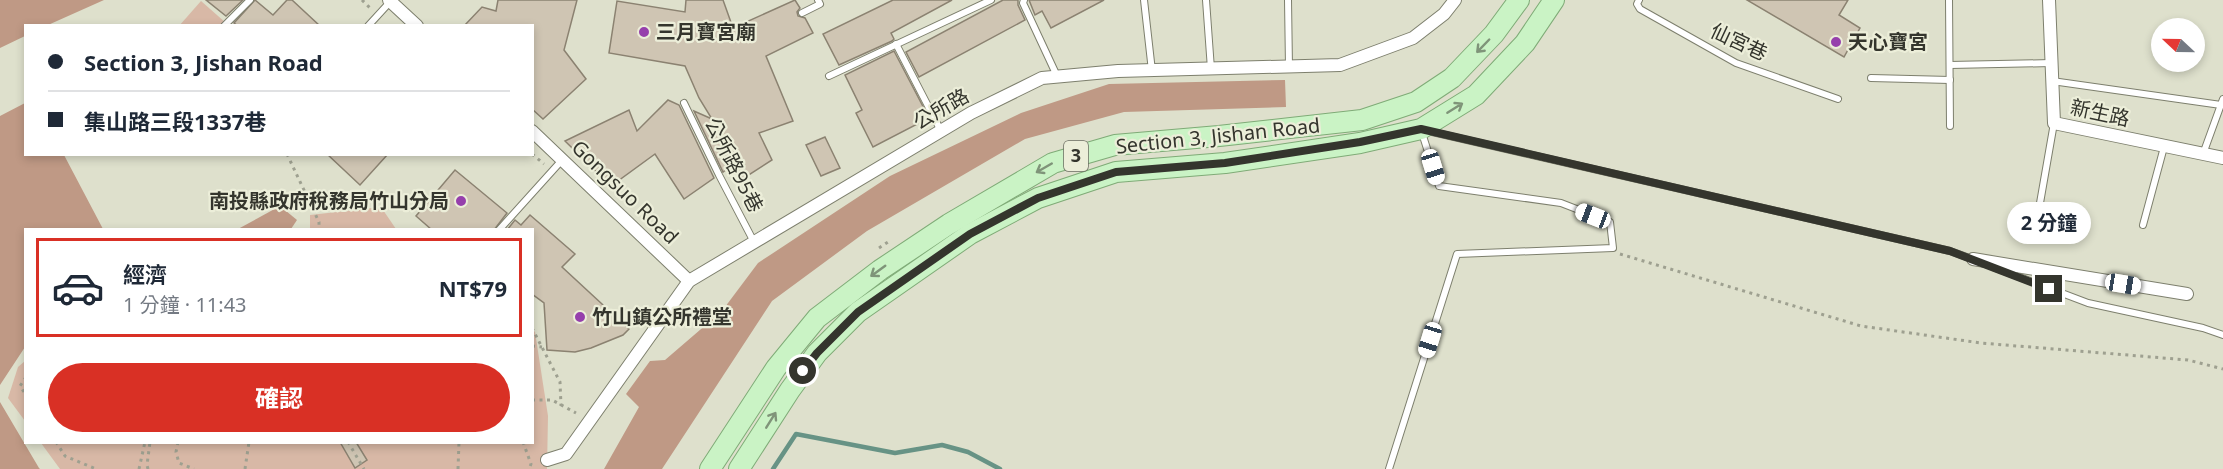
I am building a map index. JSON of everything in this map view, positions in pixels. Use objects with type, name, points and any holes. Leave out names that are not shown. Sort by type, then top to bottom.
[{"type":"main road","name":"Section 3, Jishan Road","points":[[710,469],[776,368],[817,318],[880,270],[939,231],[1053,163],[1115,145],[1362,120],[1416,102],[1452,78],[1494,34],[1519,0]]},
{"type":"main road","name":"Section 3, Jishan Road","points":[[740,469],[790,390],[817,353],[858,312],[970,234],[1038,198],[1116,172],[1225,163],[1360,142],[1421,129],[1476,96],[1525,43],[1554,0]]},
{"type":"street","name":"公所路","points":[[547,460],[566,454],[689,281],[971,113],[1042,78],[1057,76],[1340,65],[1413,38],[1444,14],[1455,0]]},
{"type":"street","name":"新生路","points":[[2049,0],[2054,123],[2223,158]]},
{"type":"street","points":[[389,1],[415,24]]},
{"type":"street","name":"Gongsuo Road","points":[[534,133],[689,281]]},
{"type":"street","points":[[1973,259],[2187,294]]},
{"type":"lane","points":[[226,24],[250,0]]},
{"type":"lane","points":[[802,13],[820,4],[818,0]]},
{"type":"lane","points":[[829,76],[991,0]]},
{"type":"lane","points":[[1024,0],[1023,3],[1057,76]]},
{"type":"lane","points":[[1144,0],[1152,71]]},
{"type":"lane","points":[[1206,0],[1211,70]]},
{"type":"lane","points":[[1288,0],[1289,67]]},
{"type":"lane","name":"仙宮巷","points":[[1639,0],[1637,4],[1640,9],[1736,63],[1838,99]]},
{"type":"lane","points":[[1949,0],[1950,126]]},
{"type":"lane","points":[[370,24],[389,1]]},
{"type":"lane","points":[[897,44],[941,131]]},
{"type":"lane","points":[[1950,65],[2051,63]]},
{"type":"lane","points":[[1871,78],[1950,80]]},
{"type":"lane","points":[[2052,81],[2222,102],[2203,154]]},
{"type":"lane","name":"公所路95巷","points":[[684,103],[754,242]]},
{"type":"lane","points":[[2040,203],[2054,123]]},
{"type":"lane","points":[[1389,469],[1457,254],[1613,248],[1610,222],[1561,203],[1439,186],[1421,129]]},
{"type":"lane","points":[[1421,129],[1950,251],[2088,303],[2203,328],[2223,335]]},
{"type":"lane","points":[[2143,225],[2164,147]]},
{"type":"lane","points":[[501,228],[563,159]]},
{"type":"path","points":[[288,156],[319,222],[319,228]]},
{"type":"path","points":[[1590,249],[1623,255],[1862,326],[1981,343],[2188,360],[2223,369]]},
{"type":"path","points":[[534,332],[560,382],[561,406]]},
{"type":"path","points":[[534,346],[542,347]]},
{"type":"path","points":[[534,400],[552,400],[576,413]]},
{"type":"path","points":[[57,444],[65,456],[96,469]]},
{"type":"path","points":[[139,469],[144,444]]},
{"type":"path","points":[[148,469],[150,444]]},
{"type":"path","points":[[178,444],[176,452],[179,463],[194,469]]},
{"type":"path","points":[[245,469],[249,444]]},
{"type":"path","points":[[349,444],[364,469]]},
{"type":"path","points":[[458,469],[459,444]]},
{"type":"path","points":[[524,444],[531,464],[529,469]]},
{"type":"shaded area","points":[[0,0],[104,0],[50,24],[24,24],[24,36],[0,48]]},
{"type":"shaded area","points":[[201,1],[226,23],[225,24],[181,24]]},
{"type":"shaded area","points":[[1285,80],[1286,107],[1124,112],[1025,139],[867,231],[772,301],[662,469],[604,469],[639,407],[626,394],[650,361],[665,360],[722,311],[758,263],[890,176],[1021,113],[1109,84]]},
{"type":"shaded area","points":[[24,104],[24,156],[65,156],[102,228],[24,228],[24,349],[0,385],[0,116]]},
{"type":"shaded area","points":[[280,206],[297,220],[292,228],[240,228]]},
{"type":"shaded area","points":[[381,207],[395,228],[310,228],[310,215]]},
{"type":"shaded area","points":[[535,332],[548,416],[547,469],[60,469],[42,444],[534,444]]},
{"type":"shaded area","points":[[24,362],[24,420],[8,398],[18,367]]},
{"type":"shaded area","points":[[0,402],[40,469],[0,469]]},
{"type":"building","points":[[206,0],[243,0],[226,16]]},
{"type":"building","points":[[255,0],[273,15],[287,0],[292,0],[318,24],[235,24]]},
{"type":"building","points":[[498,0],[577,0],[564,50],[586,79],[543,119],[534,111],[534,24],[466,24],[482,7],[496,11]]},
{"type":"building","points":[[686,0],[723,0],[733,28],[795,0],[800,8],[797,12],[798,16],[805,18],[813,33],[766,56],[793,121],[759,133],[772,160],[741,180],[732,165],[723,172],[694,111],[712,119],[699,98],[685,66],[609,53],[617,1],[685,12]]},
{"type":"building","points":[[893,0],[952,0],[891,33],[894,39],[892,41],[839,65],[823,34]]},
{"type":"building","points":[[1003,0],[1018,0],[1025,20],[919,77],[906,52]]},
{"type":"building","points":[[1029,0],[1104,0],[1051,28],[1042,11],[1035,15]]},
{"type":"building","name":"天心寶宮","points":[[1747,0],[1848,0],[1839,15],[1860,28],[1844,57]]},
{"type":"building","points":[[894,51],[929,118],[873,147],[856,113],[862,110],[845,75]]},
{"type":"building","points":[[668,100],[679,105],[714,178],[684,199],[655,154],[611,186],[565,141],[629,110],[637,131]]},
{"type":"building","points":[[825,137],[840,168],[821,176],[806,145]]},
{"type":"building","points":[[329,156],[386,156],[360,185]]},
{"type":"building","name":"南投縣政府稅務局竹山分局","points":[[455,170],[507,213],[496,228],[430,228],[416,216]]},
{"type":"building","name":"竹山鎮公所禮堂","points":[[530,215],[575,254],[562,267],[629,329],[623,335],[575,352],[547,350],[544,303],[534,296],[534,228],[509,228],[515,220],[521,225]]},
{"type":"building","points":[[341,444],[357,444],[367,460],[355,468]]},
{"type":"waterway","points":[[773,469],[796,434],[895,453],[942,445],[968,452],[1000,469]]},
{"type":"place","name":"三月寶宮廟","points":[[644,32]]},
{"type":"place","name":"天心寶宮","points":[[1836,42]]},
{"type":"place","name":"南投縣政府稅務局竹山分局","points":[[461,201]]},
{"type":"place","name":"竹山鎮公所禮堂","points":[[580,317]]},
{"type":"route","points":[[803,371],[817,353],[858,312],[970,234],[1038,198],[1116,172],[1225,163],[1360,142],[1421,129],[1950,251],[2049,289]]}]
